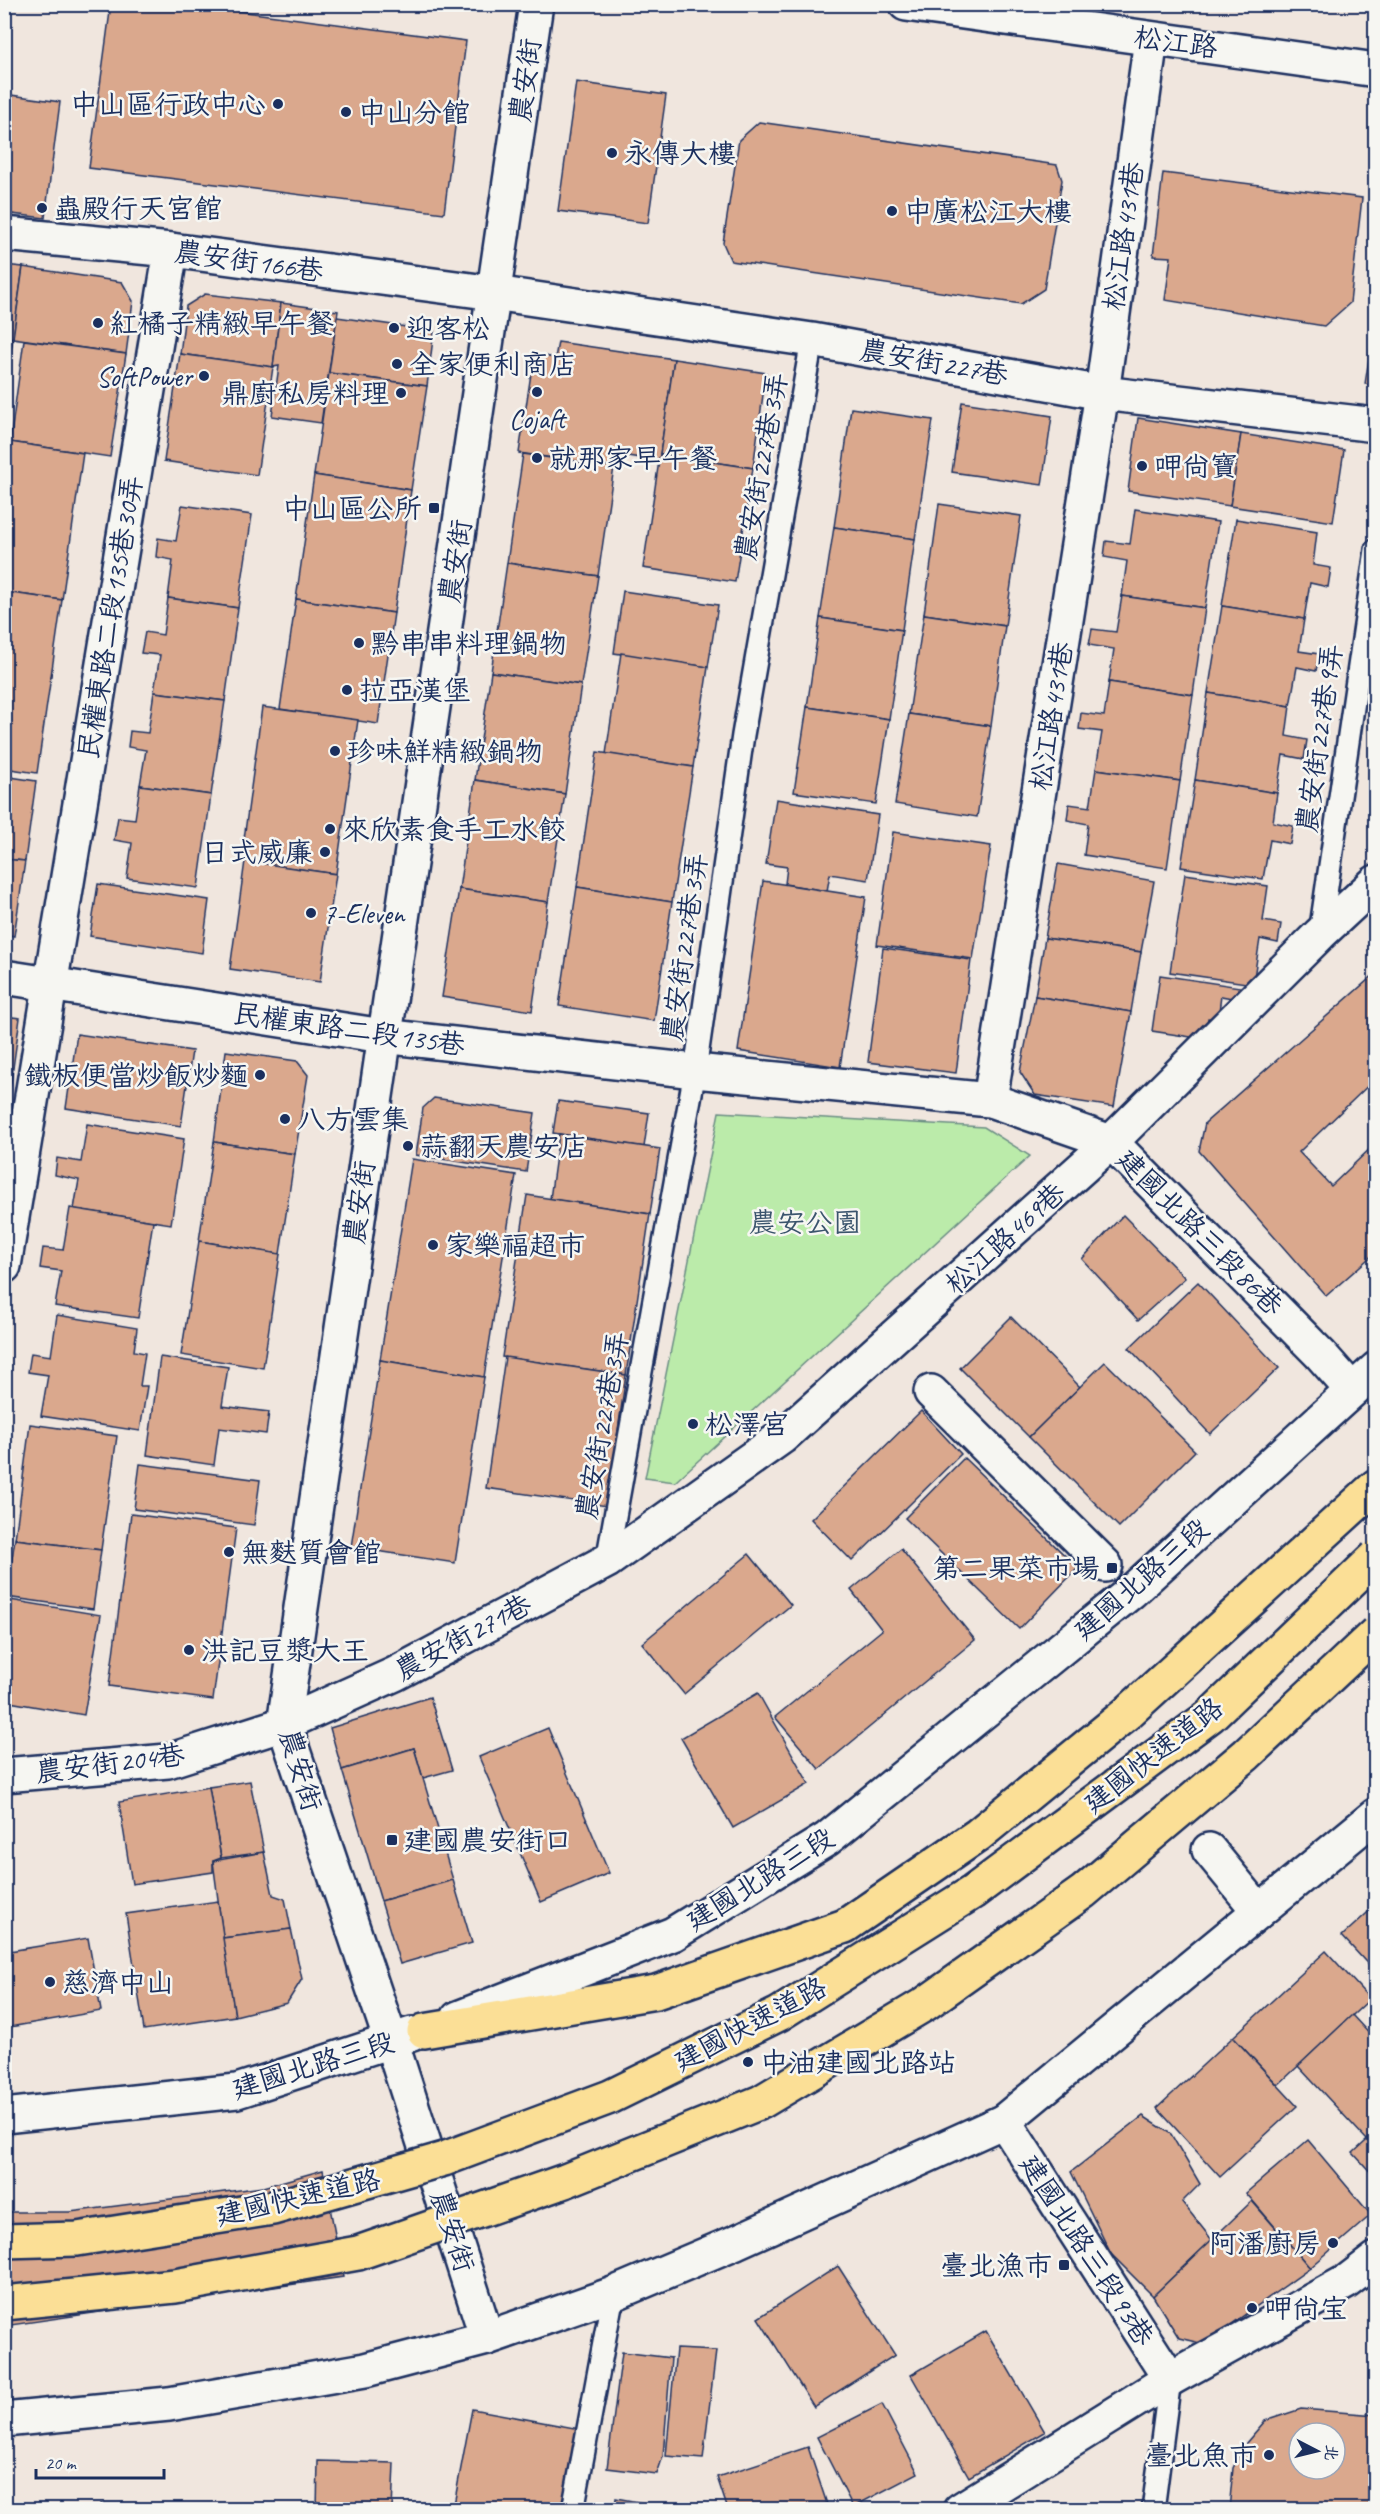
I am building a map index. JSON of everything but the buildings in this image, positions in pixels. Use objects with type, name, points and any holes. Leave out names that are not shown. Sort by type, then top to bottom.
[{"type":"highway","points":[[424,2031],[656,1992],[845,1926],[978,1835],[1126,1714],[1376,1486]]},
{"type":"highway","name":"建國快速道路","points":[[4,2241],[77,2239],[273,2208],[433,2163],[610,2097],[758,2025],[973,1892],[1210,1716],[1376,1557]]},
{"type":"highway","name":"建國快速道路","points":[[4,2303],[175,2286],[358,2253],[566,2181],[762,2102],[925,2004],[1083,1892],[1247,1754],[1376,1633]]},
{"type":"street","name":"農安街","points":[[488,2338],[284,1724],[536,4]]},
{"type":"street","name":"松江路","points":[[906,4],[1376,70]]},
{"type":"street","name":"松江路431巷","points":[[990,1101],[1102,393],[1151,39]]},
{"type":"street","name":"農安街166巷","points":[[4,234],[171,250],[494,293]]},
{"type":"street","name":"民權東路二段135巷30弄","points":[[4,1266],[171,250]]},
{"type":"street","name":"農安街227巷","points":[[494,293],[812,340],[1102,393],[1376,425]]},
{"type":"street","name":"松江路469巷","points":[[607,1561],[782,1437],[1112,1143],[1320,934],[1376,882]]},
{"type":"street","name":"民權東路二段135巷","points":[[4,977],[383,1036],[695,1071]]},
{"type":"street","points":[[695,1071],[990,1101]]},
{"type":"street","name":"建國北路三段86巷","points":[[990,1101],[1112,1143],[1321,1355],[1364,1380]]},
{"type":"street","name":"建國北路三段","points":[[4,2116],[237,2091],[424,2031],[673,1934],[827,1839],[1131,1592],[1364,1380]]},
{"type":"street","points":[[931,1392],[1105,1565]]},
{"type":"street","name":"農安街271巷","points":[[284,1724],[395,1674],[607,1561]]},
{"type":"street","name":"農安街204巷","points":[[4,1775],[168,1761],[284,1724]]},
{"type":"street","points":[[4,2420],[169,2404],[365,2370],[488,2338],[613,2294],[736,2242],[1004,2121],[1376,1815]]},
{"type":"street","points":[[1209,1850],[1259,1911]]},
{"type":"street","name":"建國北路三段93巷","points":[[1004,2121],[1170,2379]]},
{"type":"street","points":[[960,2510],[1170,2379],[1346,2282],[1376,2259]]},
{"type":"lane","name":"農安街227巷3弄","points":[[607,1561],[695,1071],[743,735],[812,340]]},
{"type":"lane","name":"農安街227巷9弄","points":[[1320,934],[1376,550]]},
{"type":"lane","points":[[573,2510],[613,2294]]},
{"type":"lane","points":[[1153,2510],[1170,2379]]},
{"type":"green space","name":"農安公園","points":[[719,1112],[984,1127],[1030,1156],[675,1482],[645,1478]]},
{"type":"place","name":"中山區行政中心","points":[[278,104]]},
{"type":"place","name":"中山分館","points":[[346,112]]},
{"type":"place","name":"永傳大樓","points":[[612,153]]},
{"type":"place","name":"蟲殿行天宮館","points":[[42,208]]},
{"type":"place","name":"中廣松江大樓","points":[[892,211]]},
{"type":"place","name":"紅橘子精緻早午餐","points":[[98,323]]},
{"type":"place","name":"迎客松","points":[[394,328]]},
{"type":"place","name":"全家便利商店","points":[[397,364]]},
{"type":"place","name":"SoftPower","points":[[204,376]]},
{"type":"place","name":"Cojaft","points":[[537,392]]},
{"type":"place","name":"鼎廚私房料理","points":[[401,393]]},
{"type":"place","name":"就那家早午餐","points":[[537,458]]},
{"type":"place","name":"呷尚寶","points":[[1142,466]]},
{"type":"place","name":"中山區公所","points":[[434,508]]},
{"type":"place","name":"黔串串料理鍋物","points":[[359,643]]},
{"type":"place","name":"拉亞漢堡","points":[[347,690]]},
{"type":"place","name":"珍味鮮精緻鍋物","points":[[335,751]]},
{"type":"place","name":"來欣素食手工水餃","points":[[330,829]]},
{"type":"place","name":"日式威廉","points":[[325,852]]},
{"type":"place","name":"7-Eleven","points":[[311,913]]},
{"type":"place","name":"鐵板便當炒飯炒麵","points":[[260,1075]]},
{"type":"place","name":"八方雲集","points":[[285,1119]]},
{"type":"place","name":"蒜翻天農安店","points":[[408,1146]]},
{"type":"place","name":"家樂福超市","points":[[433,1245]]},
{"type":"place","name":"松澤宮","points":[[693,1424]]},
{"type":"place","name":"無麩質會館","points":[[229,1552]]},
{"type":"place","name":"第二果菜市場","points":[[1112,1568]]},
{"type":"place","name":"洪記豆漿大王","points":[[189,1650]]},
{"type":"place","name":"建國農安街口","points":[[392,1840]]},
{"type":"place","name":"慈濟中山","points":[[50,1982]]},
{"type":"place","name":"中油建國北路站","points":[[748,2062]]},
{"type":"place","name":"阿潘廚房","points":[[1333,2243]]},
{"type":"place","name":"臺北漁市","points":[[1064,2265]]},
{"type":"place","name":"呷尚宝","points":[[1252,2308]]},
{"type":"place","name":"臺北魚市","points":[[1269,2455]]}]
